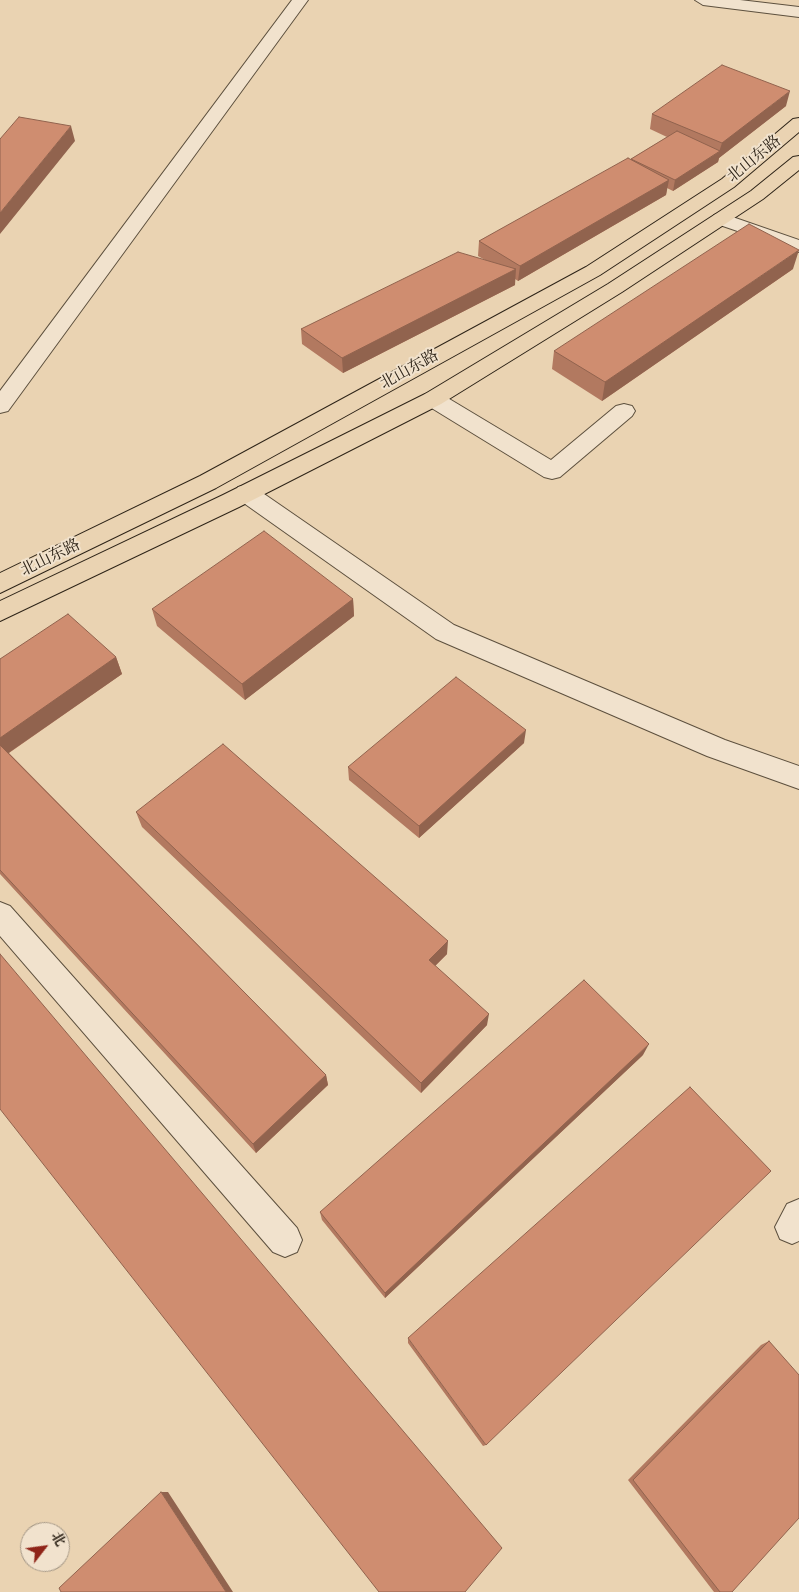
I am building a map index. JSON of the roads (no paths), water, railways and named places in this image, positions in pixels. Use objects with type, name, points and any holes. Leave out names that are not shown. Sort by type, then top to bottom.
[{"type":"main road","name":"北山东路","points":[[0,584],[208,482],[593,271],[728,182],[799,123]]},
{"type":"main road","name":"北山东路","points":[[0,612],[246,493],[432,398],[615,288],[757,195],[799,161]]},
{"type":"street","points":[[0,406],[300,0]]},
{"type":"street","points":[[703,0],[799,12]]},
{"type":"street","points":[[721,219],[799,246]]},
{"type":"street","points":[[432,398],[552,471],[624,411]]},
{"type":"street","points":[[246,493],[446,632],[716,748],[799,778]]},
{"type":"street","points":[[0,915],[286,1240]]}]
